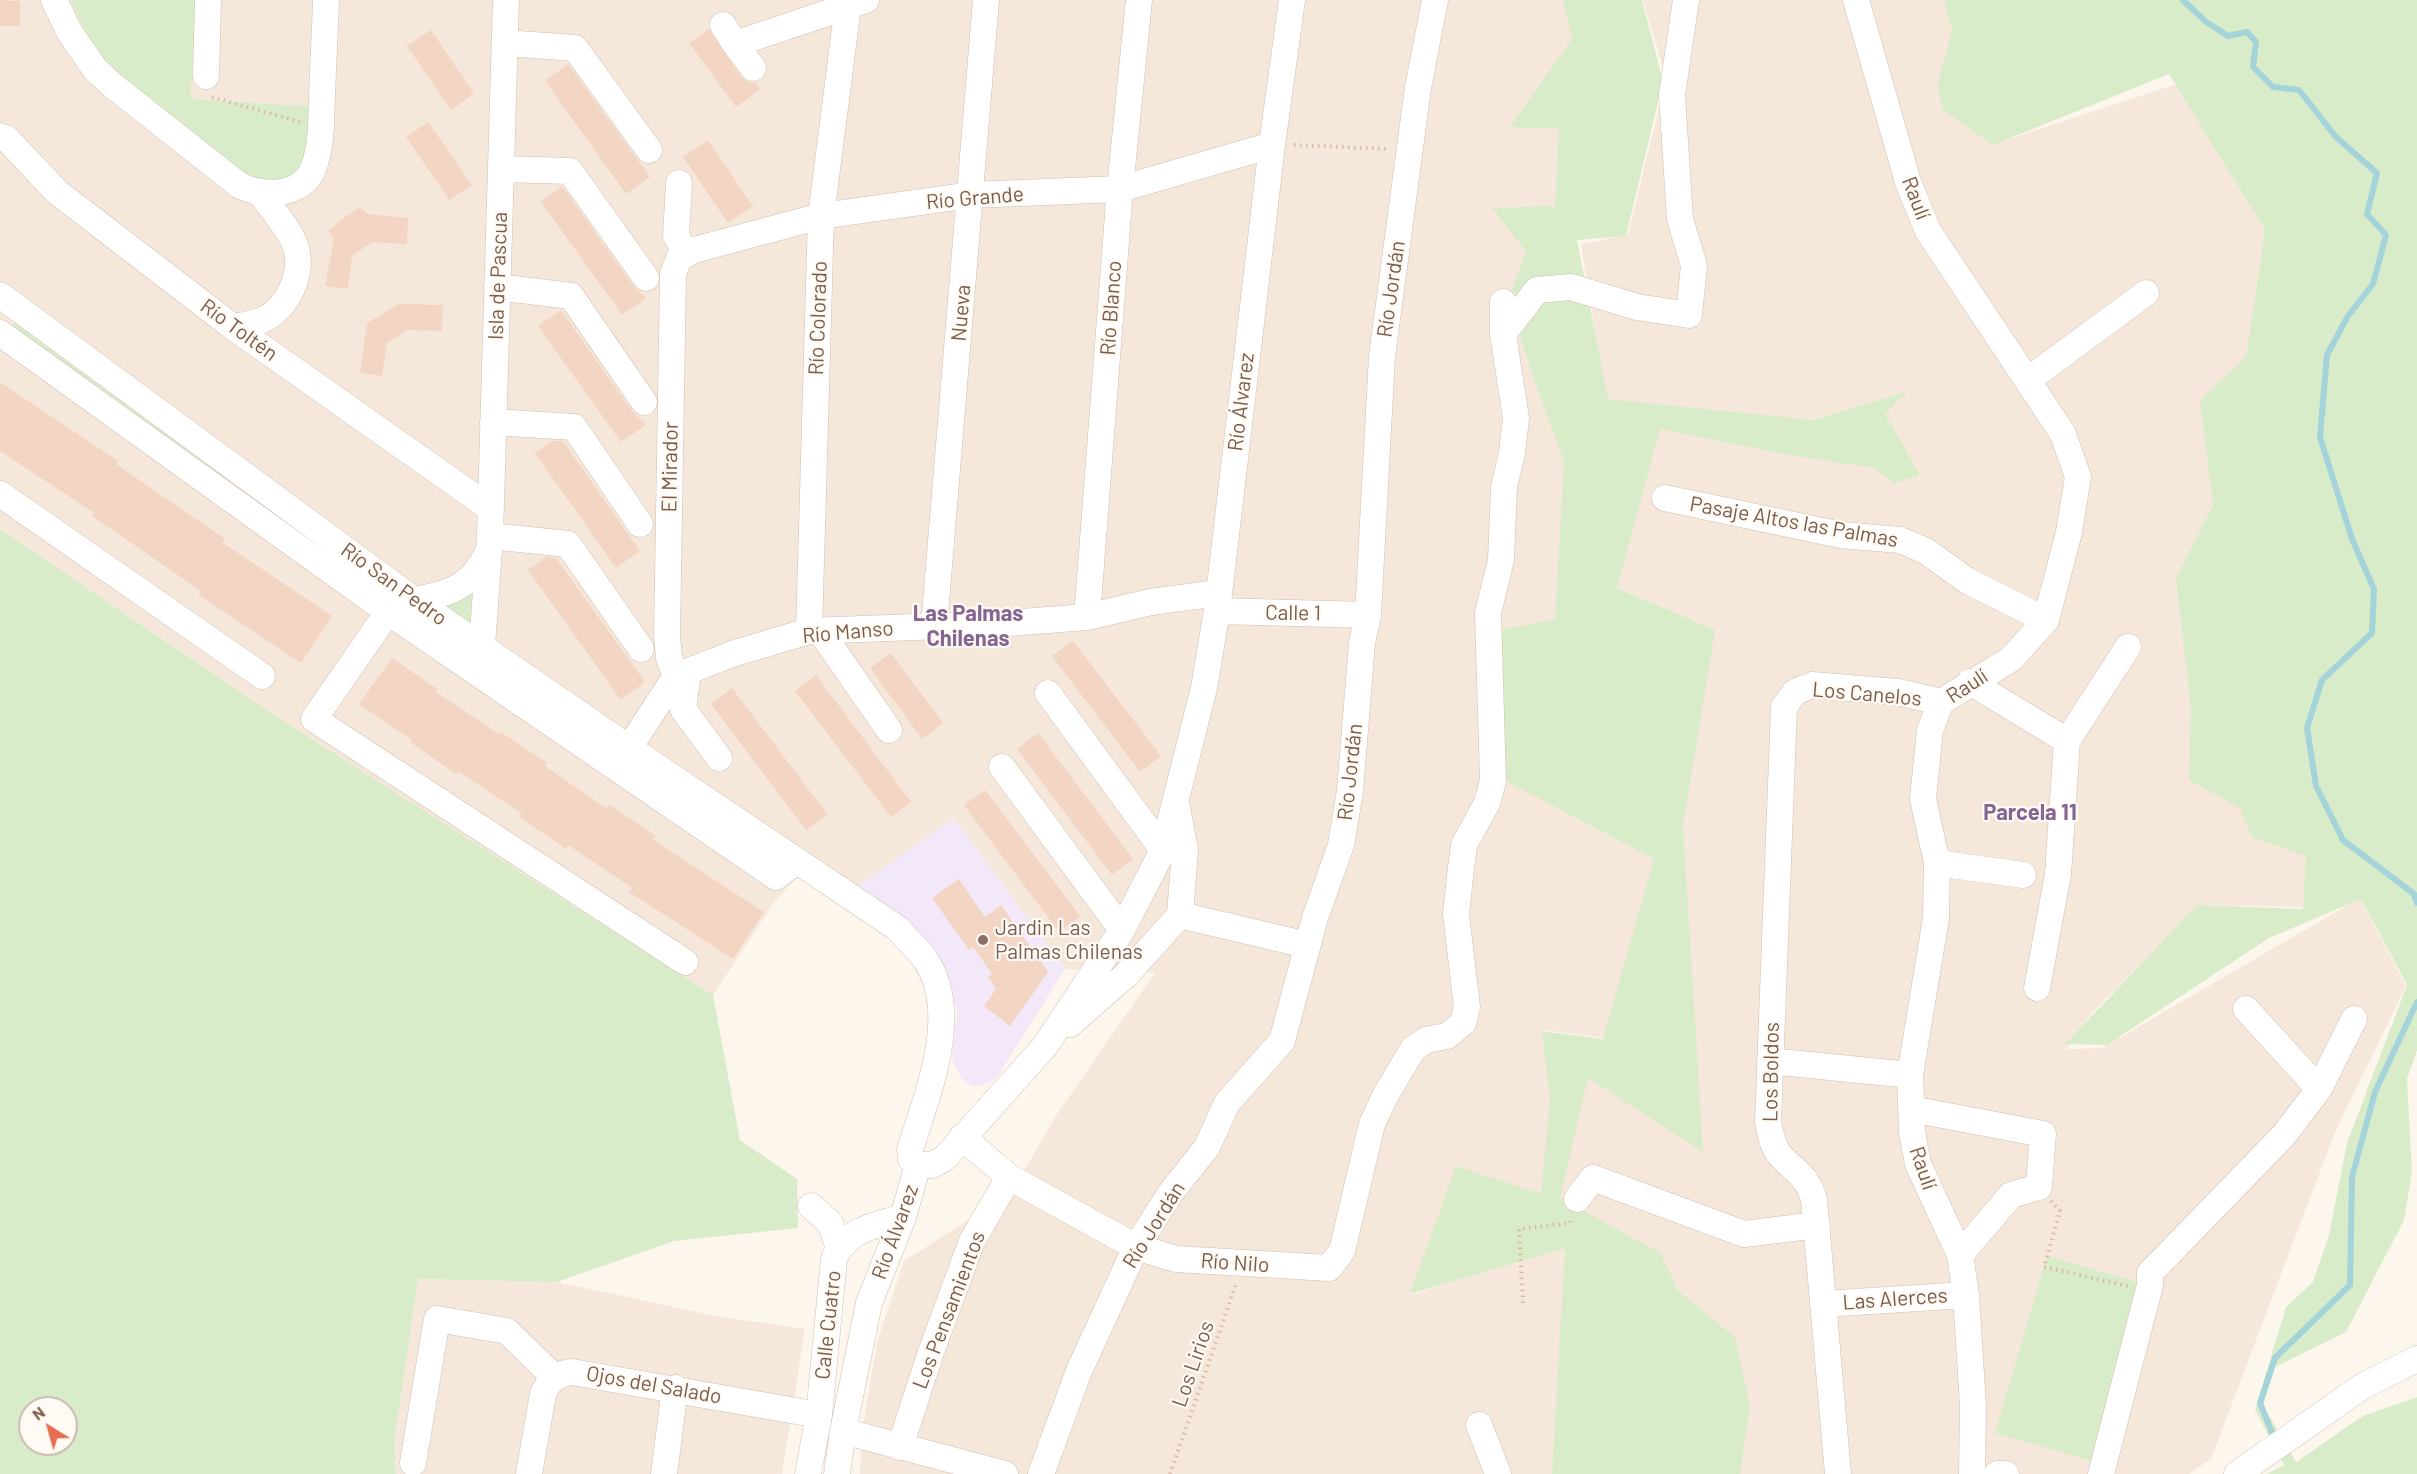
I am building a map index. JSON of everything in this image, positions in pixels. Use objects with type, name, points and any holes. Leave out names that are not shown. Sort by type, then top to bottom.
[{"type":"street","points":[[54,0],[81,50],[95,69],[112,85],[238,185],[261,194],[274,194],[297,186],[314,168],[321,125],[326,0]]},
{"type":"street","points":[[206,76],[208,0]]},
{"type":"street","name":"Isla de Pascua","points":[[482,645],[490,544],[506,0]]},
{"type":"street","name":"Nueva","points":[[934,626],[986,0]]},
{"type":"street","name":"Río Blanco","points":[[1087,617],[1120,189],[1139,0]]},
{"type":"street","name":"Río Álvarez","points":[[1045,1046],[1122,930],[1163,850],[1204,688],[1217,602],[1272,145],[1292,0]]},
{"type":"street","name":"Río Jordán","points":[[1041,1474],[1079,1371],[1136,1247],[1172,1191],[1207,1147],[1227,1103],[1282,1041],[1307,945],[1341,845],[1350,791],[1362,643],[1368,615],[1382,356],[1418,88],[1435,0]]},
{"type":"street","points":[[1503,334],[1537,290],[1571,286],[1637,307],[1689,315],[1694,266],[1680,219],[1672,94],[1686,0]]},
{"type":"street","name":"Raulí","points":[[1856,0],[1908,182],[1928,231],[2063,434],[2078,477],[2069,532],[2046,620],[2011,659],[1970,682],[1941,702],[1930,730],[1923,799],[1937,863],[1936,918],[1910,1075],[1912,1132],[1918,1164],[1960,1255],[1966,1295],[1973,1406],[1972,1474]]},
{"type":"street","points":[[753,68],[735,36],[857,3]]},
{"type":"street","name":"Río Colorado","points":[[815,631],[821,216],[857,3]]},
{"type":"street","points":[[505,43],[575,48],[649,150]]},
{"type":"street","name":"Río Toltén","points":[[0,136],[6,138],[57,192],[233,327],[490,508]]},
{"type":"street","name":"Río Grande","points":[[682,256],[821,216],[971,195],[1120,189],[1272,145]]},
{"type":"street","points":[[502,170],[570,171],[646,278]]},
{"type":"street","points":[[679,183],[676,236],[682,256]]},
{"type":"street","points":[[233,327],[261,321],[282,306],[293,286],[298,263],[294,241],[261,194]]},
{"type":"street","name":"El Mirador","points":[[682,256],[673,274],[667,636],[669,658],[682,674]]},
{"type":"street","points":[[497,288],[571,296],[644,402]]},
{"type":"street","points":[[2028,380],[2146,293]]},
{"type":"street","name":"Río San Pedro","points":[[0,295],[402,601],[776,877],[797,861]]},
{"type":"street","points":[[1503,302],[1503,334]]},
{"type":"street","name":"Río San Pedro","points":[[0,333],[402,601],[482,645],[629,748],[897,928],[925,960],[935,983],[941,1009],[939,1053],[910,1150],[911,1159],[918,1165]]},
{"type":"street","name":"Río Nilo","points":[[962,1137],[1009,1177],[1136,1247],[1176,1259],[1329,1268],[1342,1251],[1372,1124],[1413,1049],[1426,1040],[1447,1036],[1462,1023],[1467,1007],[1456,914],[1464,845],[1487,803],[1493,781],[1488,613],[1501,560],[1504,488],[1512,453],[1516,418],[1503,334]]},
{"type":"street","points":[[493,422],[574,427],[640,524]]},
{"type":"street","points":[[0,494],[262,676]]},
{"type":"street","name":"Pasaje Altos las Palmas","points":[[1665,498],[1841,535],[1900,540],[1926,551],[1966,579],[2046,620]]},
{"type":"street","points":[[641,649],[568,544],[490,544],[473,578],[458,588],[440,596],[402,601],[314,719],[685,962]]},
{"type":"street","name":"Río Manso","points":[[682,674],[732,654],[815,631],[995,624],[1087,617],[1150,602],[1217,602]]},
{"type":"street","name":"Calle 1","points":[[1217,602],[1368,615]]},
{"type":"street","points":[[815,631],[889,730]]},
{"type":"street","points":[[2037,988],[2058,874],[2067,741],[2128,647]]},
{"type":"street","points":[[629,748],[682,674]]},
{"type":"street","points":[[682,674],[683,709],[719,758]]},
{"type":"street","points":[[1970,682],[2067,741]]},
{"type":"street","name":"Los Canelos","points":[[1795,692],[1812,685],[1898,692],[1941,702]]},
{"type":"street","name":"Los Boldos","points":[[1795,692],[1784,707],[1768,1122],[1771,1138],[1778,1153],[1803,1175],[1814,1199],[1838,1474]]},
{"type":"street","points":[[1048,693],[1163,850]]},
{"type":"street","points":[[1002,767],[1122,930]]},
{"type":"street","name":"Río Álvarez","points":[[837,1474],[843,1431],[869,1302],[903,1217],[918,1165],[932,1165],[945,1158],[1045,1046],[1126,975],[1180,915],[1185,850],[1175,802]]},
{"type":"street","points":[[1937,863],[2023,875]]},
{"type":"street","points":[[1180,915],[1307,945]]},
{"type":"street","points":[[2246,1009],[2319,1089]]},
{"type":"street","points":[[2101,1474],[2150,1285],[2150,1273],[2284,1135],[2319,1089],[2354,1019]]},
{"type":"street","points":[[1770,1061],[1910,1075]]},
{"type":"street","points":[[1911,1109],[2043,1134],[2039,1187],[2012,1195],[1960,1255]]},
{"type":"street","name":"Los Pensamientos","points":[[900,1448],[931,1352],[972,1241],[1009,1177]]},
{"type":"street","points":[[1577,1199],[1593,1178],[1744,1234],[1816,1225]]},
{"type":"street","points":[[811,1206],[830,1223],[838,1248]]},
{"type":"street","name":"Calle Cuatro","points":[[808,1474],[819,1415],[834,1259],[838,1248],[846,1239],[861,1231],[903,1217]]},
{"type":"street","name":"Las Alerces","points":[[1824,1304],[1966,1295]]},
{"type":"street","points":[[413,1463],[437,1319],[507,1331],[554,1377]]},
{"type":"street","points":[[2236,1474],[2362,1386],[2417,1359]]},
{"type":"street","name":"Ojos del Salado","points":[[529,1474],[543,1394],[554,1377],[572,1372],[675,1388],[819,1415]]},
{"type":"street","points":[[664,1474],[675,1388]]},
{"type":"street","points":[[1479,1425],[1498,1474]]},
{"type":"street","points":[[843,1431],[900,1448],[1005,1474]]},
{"type":"street","points":[[1997,1474],[2006,1474]]},
{"type":"path","points":[[206,76],[212,96],[307,124]]},
{"type":"path","points":[[1272,145],[1410,150]]},
{"type":"path","points":[[2039,1187],[2060,1211],[2044,1267],[2133,1287],[2150,1285]]},
{"type":"path","points":[[1523,1303],[1519,1229],[1570,1223],[1577,1199]]},
{"type":"path","name":"Los Lirios","points":[[1170,1474],[1244,1264]]},
{"type":"shaded area","points":[[0,0],[1565,0],[1574,39],[1561,127],[1557,208],[1529,251],[1566,461],[1657,858],[1605,1038],[1544,1030],[1552,1100],[1543,1196],[1457,1168],[1411,1295],[1567,1245],[1554,1474],[860,1474],[862,1432],[877,1342],[904,1261],[1011,1193],[1057,1114],[1155,973],[1065,969],[954,818],[840,903],[797,877],[775,901],[713,995],[271,713],[0,529]]},
{"type":"shaded area","points":[[1643,0],[1946,0],[1994,144],[2176,84],[2265,230],[2246,356],[2215,505],[2242,808],[2312,852],[2303,907],[2199,905],[2090,1015],[2067,1049],[2102,1048],[2360,898],[2406,986],[2335,1132],[2211,1459],[2189,1474],[1738,1474],[1557,1199],[1587,1076],[1701,1149],[1683,826],[1713,630],[1616,587],[1659,427],[1783,452],[1883,416],[1905,392],[1811,420],[1606,399],[1581,245],[1628,234],[1666,79]]},
{"type":"shaded area","name":"Jardin Las Palmas Chilenas","points":[[954,818],[1065,969],[998,1076],[979,1086],[972,1086],[962,1079],[952,1059],[957,1010],[948,983],[855,888]]},
{"type":"shaded area","points":[[418,1279],[557,1282],[716,1316],[805,1329],[782,1474],[396,1474],[394,1443]]},
{"type":"green space","points":[[71,0],[197,0],[190,99],[317,107],[312,157],[284,184],[244,182],[112,69],[93,47]]},
{"type":"green space","points":[[1563,0],[1642,0],[1663,81],[1626,236],[1577,240],[1608,399],[1813,420],[1908,391],[1885,414],[1920,475],[1894,483],[1874,468],[1783,454],[1660,429],[1617,588],[1715,630],[1683,826],[1703,1152],[1588,1078],[1560,1198],[1661,1253],[1678,1291],[1735,1337],[1750,1406],[1740,1474],[1552,1474],[1565,1248],[1410,1294],[1456,1166],[1541,1194],[1550,1100],[1542,1031],[1603,1039],[1654,859],[1510,783],[1496,769],[1496,631],[1555,619],[1564,461],[1508,300],[1526,251],[1492,208],[1555,206],[1559,129],[1510,127],[1572,39]]},
{"type":"green space","points":[[1944,0],[2417,0],[2417,1050],[2407,1079],[2412,1172],[2404,1220],[2346,1332],[2275,1367],[2263,1405],[2296,1462],[2363,1416],[2417,1397],[2417,1474],[2267,1474],[2284,1465],[2255,1410],[2286,1307],[2313,1282],[2329,1235],[2347,1143],[2407,985],[2361,899],[2269,938],[2107,1045],[2065,1044],[2197,905],[2303,909],[2306,856],[2252,837],[2240,808],[2189,780],[2191,708],[2176,578],[2213,505],[2200,401],[2246,356],[2265,230],[2169,74],[1993,145],[1943,110],[1937,87],[1952,30]]},
{"type":"green space","points":[[15,322],[232,479],[228,485],[11,327]]},
{"type":"green space","points":[[0,529],[271,713],[713,995],[740,1140],[797,1179],[798,1228],[674,1241],[557,1282],[418,1279],[394,1443],[396,1474],[0,1474]]},
{"type":"green space","points":[[473,586],[472,627],[439,605]]},
{"type":"green space","points":[[2047,1256],[2148,1285],[2096,1462],[1995,1433]]},
{"type":"building","points":[[0,0],[20,1],[20,26],[0,26]]},
{"type":"building","points":[[709,29],[741,77],[748,82],[755,83],[760,90],[736,107],[689,43]]},
{"type":"building","points":[[431,30],[474,94],[451,110],[407,46]]},
{"type":"building","points":[[568,64],[650,177],[626,194],[545,81]]},
{"type":"building","points":[[428,122],[472,185],[449,200],[406,137]]},
{"type":"building","points":[[708,140],[753,206],[728,223],[683,157]]},
{"type":"building","points":[[562,186],[634,287],[646,298],[622,315],[541,202]]},
{"type":"building","points":[[359,207],[368,214],[408,218],[407,244],[372,242],[352,256],[348,289],[325,286],[334,239],[328,230]]},
{"type":"building","points":[[399,304],[443,305],[442,331],[407,330],[387,343],[382,376],[360,373],[367,323]]},
{"type":"building","points":[[561,310],[632,411],[646,425],[621,442],[538,326]]},
{"type":"building","points":[[0,382],[118,461],[116,464],[225,539],[223,543],[332,616],[301,663],[199,595],[201,591],[92,516],[94,513],[0,451]]},
{"type":"building","points":[[551,441],[563,441],[640,551],[616,568],[535,453]]},
{"type":"building","points":[[546,557],[556,558],[645,682],[621,700],[528,570]]},
{"type":"building","points":[[1073,641],[1161,756],[1140,772],[1052,656]]},
{"type":"building","points":[[891,653],[943,723],[922,739],[870,668]]},
{"type":"building","points":[[392,658],[437,689],[436,692],[547,763],[545,766],[607,809],[610,805],[656,836],[653,840],[764,912],[733,959],[629,892],[632,888],[568,845],[566,849],[519,817],[522,814],[458,771],[456,774],[410,742],[412,740],[359,704]]},
{"type":"building","points":[[816,675],[911,802],[891,817],[795,691]]},
{"type":"building","points":[[732,688],[827,814],[806,830],[711,704]]},
{"type":"building","points":[[1038,733],[1133,859],[1112,875],[1017,749]]},
{"type":"building","points":[[985,790],[1080,916],[1059,932],[964,805]]},
{"type":"building","points":[[959,879],[985,917],[1001,905],[1048,972],[1010,1026],[984,1006],[996,989],[988,977],[992,974],[973,947],[969,950],[932,898]]},
{"type":"waterway","points":[[2183,0],[2205,21],[2228,36],[2247,32],[2256,42],[2253,67],[2273,87],[2299,90],[2336,137],[2377,173],[2367,214],[2386,235],[2373,284],[2348,316],[2327,355],[2320,437],[2352,539],[2374,589],[2372,633],[2322,680],[2307,728],[2316,786],[2343,840],[2414,894],[2417,903]]},
{"type":"waterway","points":[[2275,1440],[2260,1403],[2275,1358],[2350,1285],[2352,1177],[2375,1092],[2417,1002]]},
{"type":"place","name":"Jardin Las Palmas Chilenas","points":[[983,940]]},
{"type":"district","name":"Las Palmas Chilenas","points":[[968,626]]},
{"type":"district","name":"Parcela 11","points":[[2030,813]]}]
